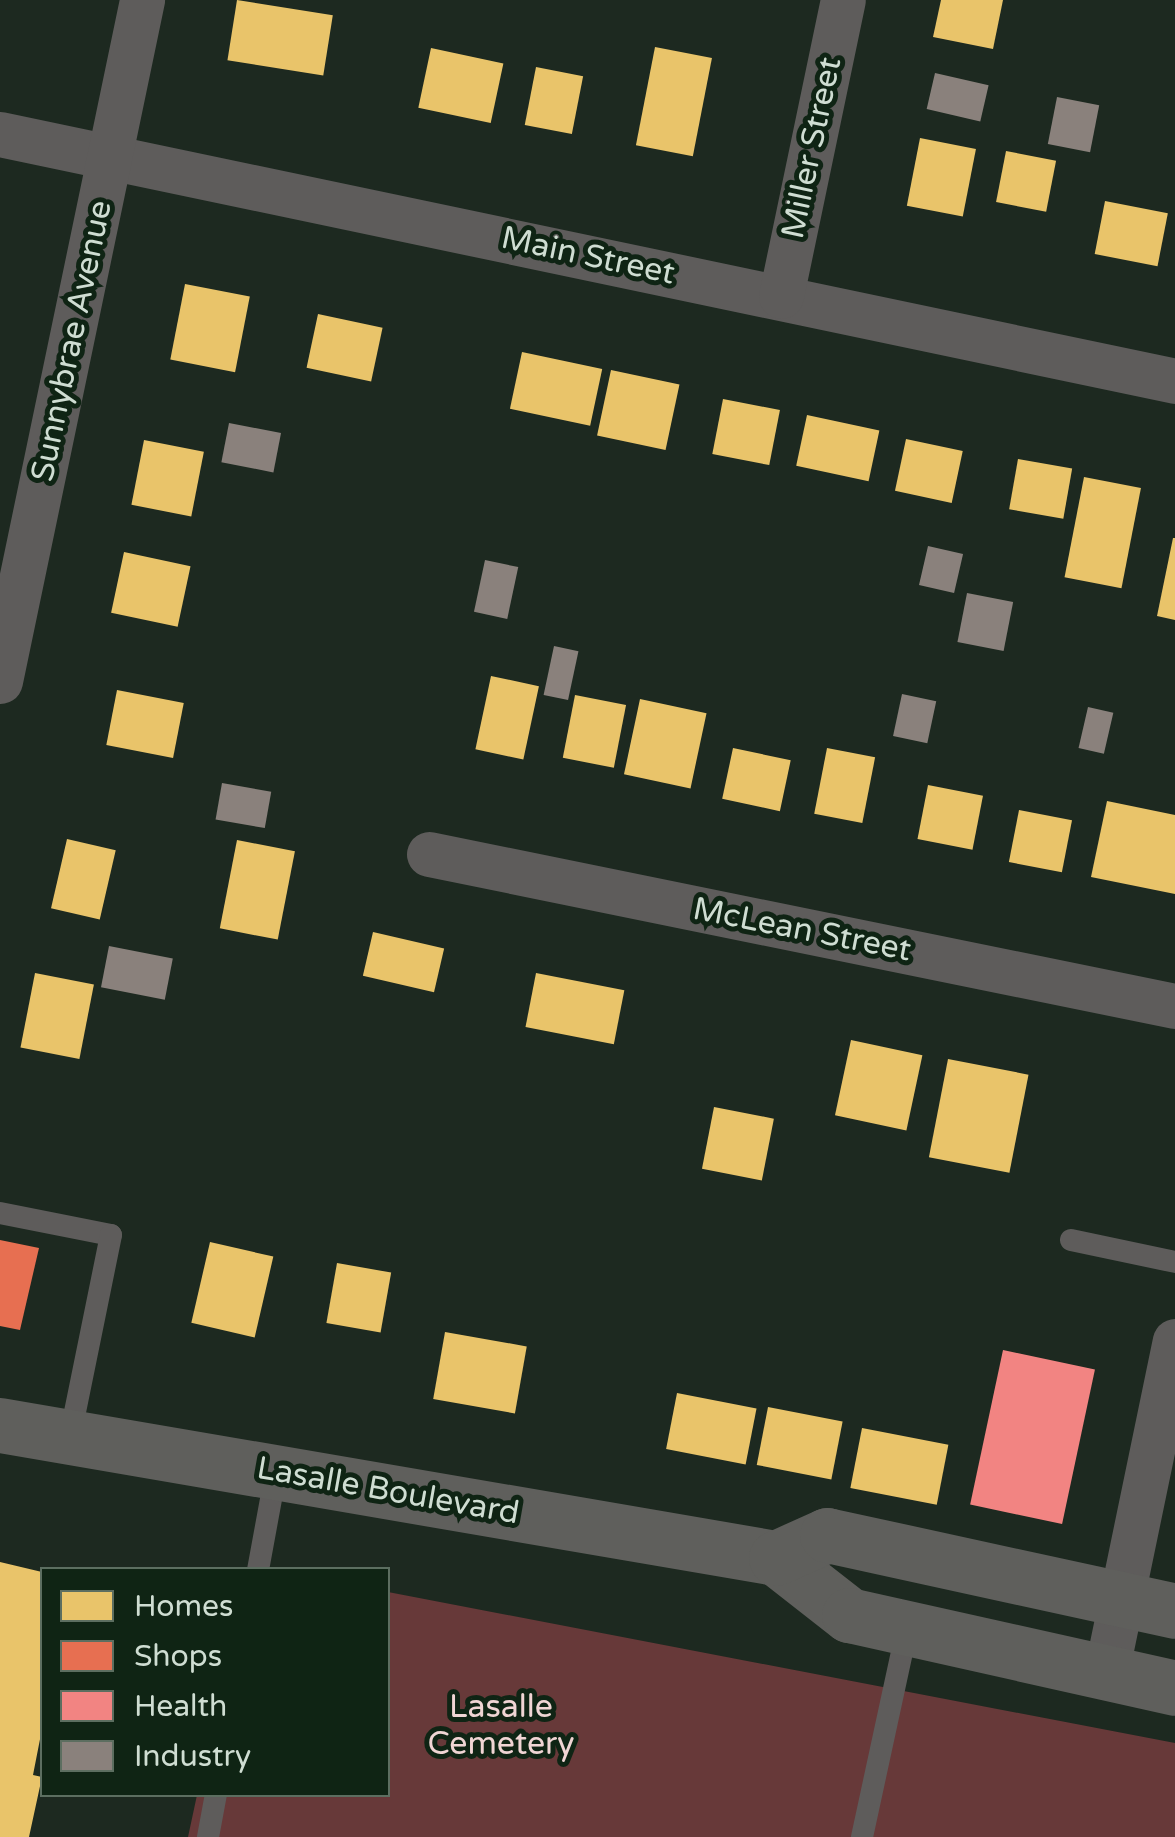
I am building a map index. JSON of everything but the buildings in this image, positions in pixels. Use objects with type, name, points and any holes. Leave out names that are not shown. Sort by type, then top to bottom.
[{"type":"main road","name":"Lasalle Boulevard","points":[[0,1425],[776,1558],[849,1615],[1175,1688]]},
{"type":"main road","points":[[776,1558],[827,1535],[1175,1611]]},
{"type":"street","name":"Sunnybrae Avenue","points":[[0,681],[142,0]]},
{"type":"street","name":"Miller Street","points":[[782,296],[843,0]]},
{"type":"street","name":"Main Street","points":[[0,134],[1175,381]]},
{"type":"street","name":"McLean Street","points":[[429,854],[1175,1006]]},
{"type":"street","points":[[1106,1673],[1175,1341]]},
{"type":"lane","points":[[0,1214],[111,1235],[70,1437]]},
{"type":"lane","points":[[1070,1240],[1175,1262]]},
{"type":"lane","points":[[259,1567],[276,1472]]},
{"type":"lane","points":[[862,1837],[907,1629]]},
{"type":"lane","points":[[208,1837],[215,1797]]},
{"type":"green space","name":"Lasalle Cemetery","points":[[390,1592],[1175,1743],[1175,1837],[188,1837],[197,1797],[390,1797]]}]
